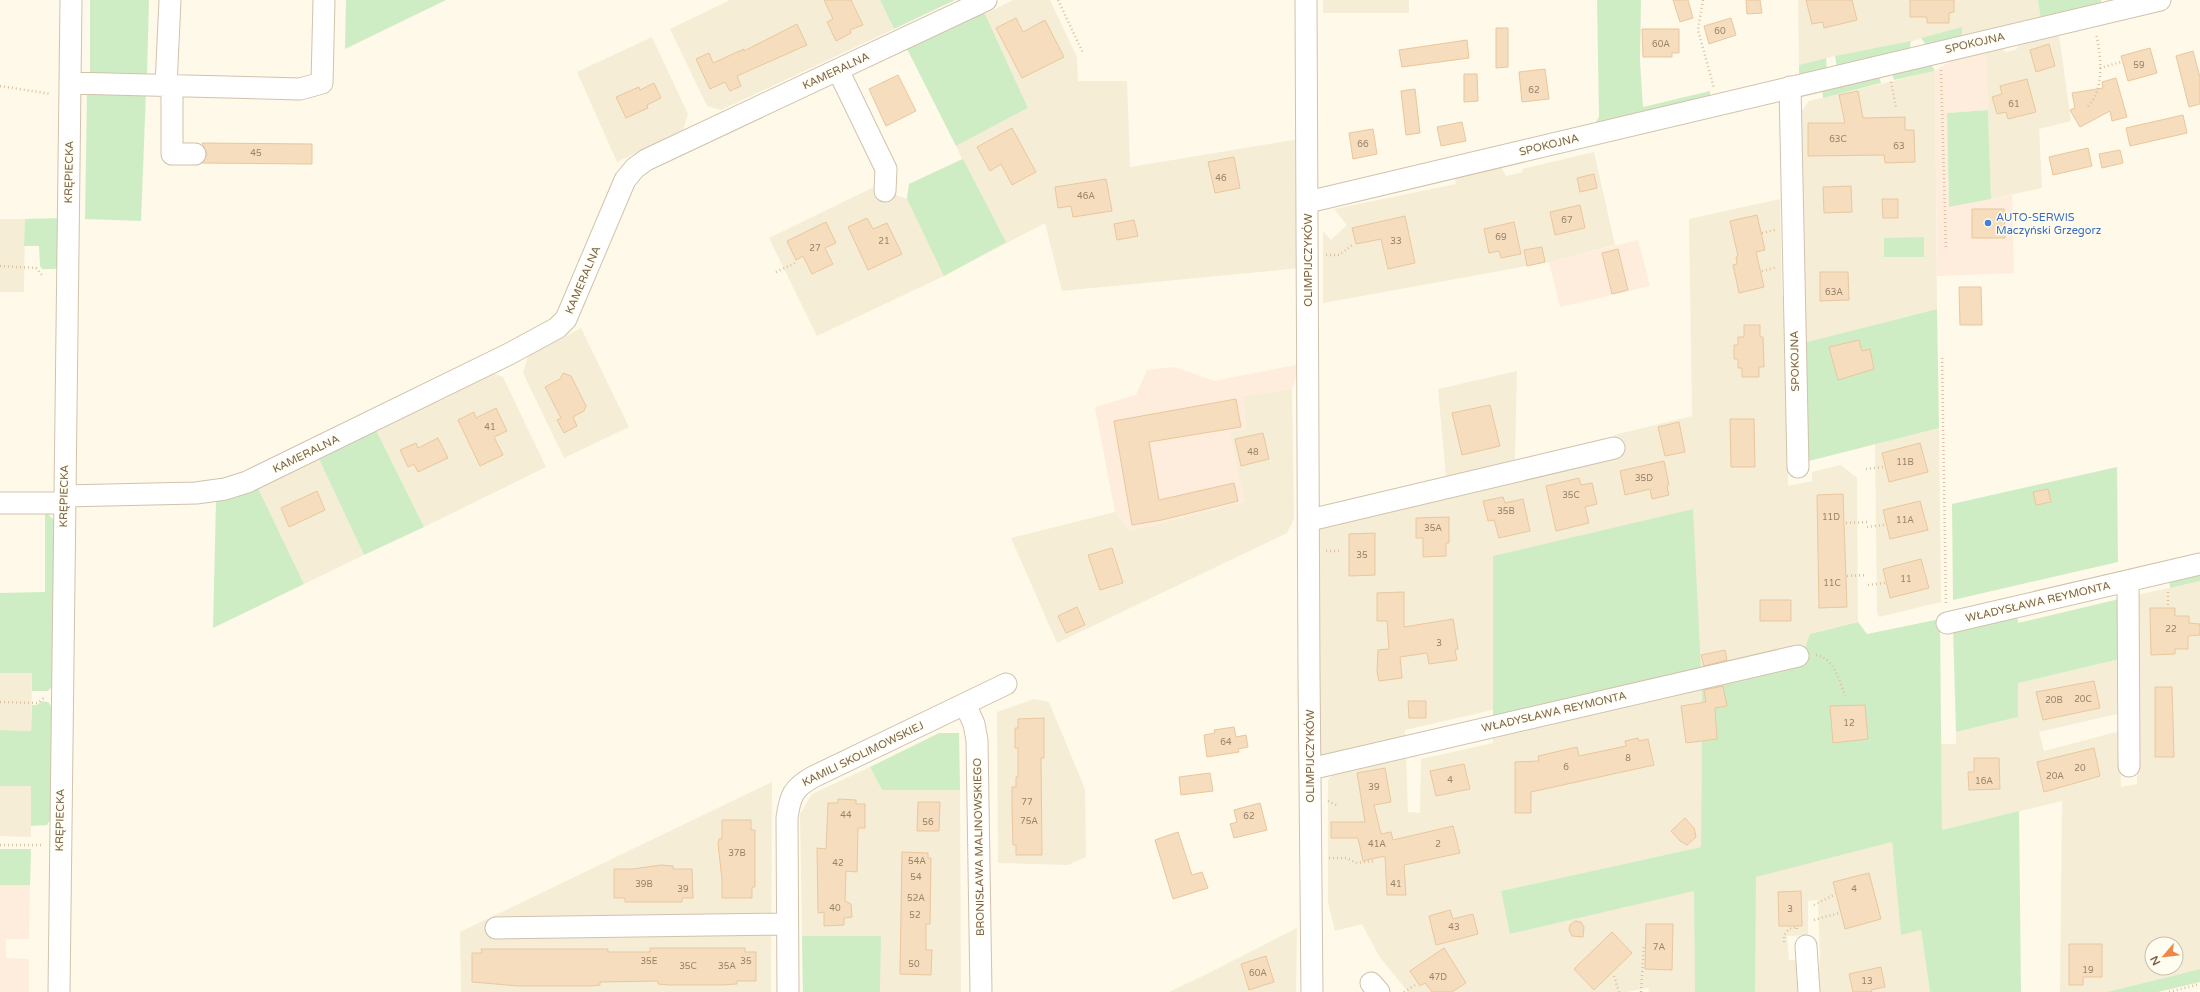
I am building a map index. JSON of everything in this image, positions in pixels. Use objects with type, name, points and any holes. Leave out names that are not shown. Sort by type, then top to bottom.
[{"type":"street","name":"KRĘPIECKA","points":[[58,992],[71,0]]},
{"type":"street","points":[[170,0],[169,86],[172,154],[195,154]]},
{"type":"street","points":[[70,90],[169,86],[300,89],[322,83],[324,0]]},
{"type":"street","name":"KAMERALNA","points":[[0,503],[196,493],[225,489],[247,482],[509,354],[557,328],[566,319],[625,180],[635,168],[646,160],[986,0]]},
{"type":"street","name":"OLIMPIJCZYKÓW","points":[[1306,0],[1312,992]]},
{"type":"street","name":"SPOKOJNA","points":[[1308,202],[2160,0]]},
{"type":"street","points":[[838,70],[886,169],[885,191]]},
{"type":"street","name":"SPOKOJNA","points":[[1790,87],[1798,467]]},
{"type":"street","points":[[1310,520],[1614,448]]},
{"type":"street","name":"WŁADYSŁAWA REYMONTA","points":[[1946,615],[2128,581],[2200,564]]},
{"type":"street","points":[[2128,581],[2129,766]]},
{"type":"street","name":"WŁADYSŁAWA REYMONTA","points":[[1310,769],[1798,656]]},
{"type":"street","name":"KAMILI SKOLIMOWSKIEJ","points":[[788,992],[787,818],[791,795],[797,787],[813,777],[1006,684]]},
{"type":"street","name":"BRONISŁAWA MALINOWSKIEGO","points":[[965,704],[974,724],[977,740],[981,992]]},
{"type":"street","points":[[496,928],[787,924]]},
{"type":"street","points":[[1806,946],[1809,992]]},
{"type":"path","points":[[1058,0],[1083,53]]},
{"type":"path","points":[[1703,0],[1698,30],[1719,104]]},
{"type":"path","points":[[2088,106],[2095,95],[2100,68],[2099,47],[2092,16]]},
{"type":"path","points":[[1941,52],[1946,250]]},
{"type":"path","points":[[2100,68],[2121,62]]},
{"type":"path","points":[[1888,64],[1896,108]]},
{"type":"path","points":[[0,86],[70,90]]},
{"type":"path","points":[[1308,246],[1324,255],[1329,256],[1344,253],[1354,244]]},
{"type":"path","points":[[776,272],[795,262]]},
{"type":"path","points":[[0,266],[36,268],[42,275]]},
{"type":"path","points":[[1942,358],[1946,615]]},
{"type":"path","points":[[1866,468],[1884,467]]},
{"type":"path","points":[[1846,523],[1867,522]]},
{"type":"path","points":[[1867,527],[1884,525]]},
{"type":"path","points":[[1847,576],[1867,575]]},
{"type":"path","points":[[1868,585],[1885,583]]},
{"type":"path","points":[[1798,656],[1810,654],[1821,656],[1830,663],[1837,675],[1845,696]]},
{"type":"path","points":[[0,702],[37,703],[46,696]]},
{"type":"path","points":[[0,844],[60,845]]},
{"type":"path","points":[[1310,858],[1341,858],[1357,863],[1374,861]]},
{"type":"path","points":[[1814,905],[1834,895]]},
{"type":"path","points":[[1814,920],[1839,913]]},
{"type":"path","points":[[1641,992],[1644,945]]},
{"type":"path","points":[[1614,976],[1619,992]]},
{"type":"path","points":[[2169,992],[2200,984]]},
{"type":"path","points":[[1404,992],[1415,985]]},
{"type":"shaded area","points":[[730,0],[880,0],[894,29],[721,110],[707,106],[670,29]]},
{"type":"shaded area","points":[[1013,0],[1050,0],[1077,57],[1078,81],[1127,81],[1130,167],[1299,139],[1300,268],[1062,291],[1045,223],[944,276],[817,336],[769,238],[874,187],[907,199],[909,184],[962,159],[956,146],[1028,108],[985,14]]},
{"type":"shaded area","points":[[1323,0],[1409,0],[1409,13],[1323,13]]},
{"type":"shaded area","points":[[1798,0],[2038,0],[2041,21],[1962,40],[1961,28],[1905,43],[1835,56],[1799,65]]},
{"type":"shaded area","points":[[2059,35],[2071,121],[2039,129],[2042,188],[1991,199],[1986,52],[2001,48],[2006,52],[2016,50],[2020,43]]},
{"type":"shaded area","points":[[652,37],[688,114],[683,130],[617,162],[577,72]]},
{"type":"shaded area","points":[[1986,52],[1988,110],[1947,113],[1949,207],[2012,195],[2014,273],[1937,276],[1935,71],[1952,60]]},
{"type":"shaded area","points":[[1935,71],[1937,309],[1803,343],[1798,116],[1809,101]]},
{"type":"shaded area","points":[[1594,152],[1615,245],[1549,262],[1323,303],[1323,231],[1331,240],[1347,225],[1334,209],[1456,184],[1454,176],[1501,166],[1506,176],[1523,172],[1522,169]]},
{"type":"shaded area","points":[[1780,199],[1782,296],[1785,295],[1788,486],[1812,481],[1812,472],[1841,465],[1857,478],[1858,622],[1810,634],[1805,647],[1701,670],[1492,710],[1405,730],[1405,741],[1320,762],[1319,528],[1614,456],[1614,435],[1692,416],[1689,219]]},
{"type":"shaded area","points":[[0,219],[25,219],[24,292],[0,292]]},
{"type":"shaded area","points":[[1638,240],[1650,286],[1560,307],[1549,262]]},
{"type":"shaded area","points":[[581,328],[629,427],[564,458],[523,373],[528,356]]},
{"type":"shaded area","points":[[1301,364],[1292,389],[1242,396],[1247,429],[1230,432],[1244,502],[1129,531],[1115,512],[1095,407],[1136,395],[1147,370],[1175,367],[1214,381]]},
{"type":"shaded area","points":[[1517,371],[1515,460],[1446,477],[1438,389]]},
{"type":"shaded area","points":[[491,373],[503,377],[546,467],[424,527],[376,430]]},
{"type":"shaded area","points":[[1292,389],[1294,519],[1287,533],[1057,643],[1011,538],[1115,512],[1129,531],[1244,502],[1230,432],[1247,429],[1242,396]]},
{"type":"shaded area","points":[[1939,428],[1941,602],[1879,617],[1877,613],[1875,444]]},
{"type":"shaded area","points":[[319,459],[364,555],[304,584],[258,488]]},
{"type":"shaded area","points":[[2200,581],[2200,969],[2184,973],[2184,936],[2144,936],[2144,976],[2172,976],[2107,992],[2060,992],[2062,801],[1942,830],[1941,744],[1956,744],[1956,732],[2018,717],[2018,683],[2120,659],[2117,714],[2039,732],[2044,751],[2120,731],[2121,787],[2137,784],[2137,595]]},
{"type":"shaded area","points":[[0,673],[32,673],[31,731],[0,730]]},
{"type":"shaded area","points":[[1702,688],[1701,847],[1501,891],[1510,934],[1892,842],[1901,934],[1921,930],[1930,992],[1818,992],[1820,955],[1818,900],[1808,901],[1808,935],[1787,936],[1789,960],[1796,960],[1798,992],[1649,992],[1648,988],[1627,992],[1408,992],[1379,956],[1362,924],[1335,931],[1328,903],[1328,780],[1338,768],[1406,751],[1408,812],[1420,813],[1421,759],[1493,743],[1492,732]]},
{"type":"shaded area","points":[[1034,699],[1049,702],[1085,789],[1086,857],[1068,865],[998,863],[997,712]]},
{"type":"shaded area","points":[[870,767],[882,790],[960,790],[961,992],[803,992],[800,814],[812,794]]},
{"type":"shaded area","points":[[772,782],[771,992],[461,992],[460,932]]},
{"type":"shaded area","points":[[0,786],[31,786],[31,837],[0,836]]},
{"type":"shaded area","points":[[0,885],[30,885],[29,939],[6,939],[6,958],[29,959],[29,992],[0,992]]},
{"type":"shaded area","points":[[1297,928],[1296,992],[1169,992],[1207,974]]},
{"type":"green space","points":[[90,0],[149,0],[147,76],[90,75]]},
{"type":"green space","points":[[346,0],[446,0],[345,49]]},
{"type":"green space","points":[[880,0],[955,0],[894,29]]},
{"type":"green space","points":[[1597,0],[1641,0],[1640,61],[1643,107],[1710,91],[1710,100],[1595,124],[1599,117]]},
{"type":"green space","points":[[2038,0],[2101,0],[2102,6],[2041,21]]},
{"type":"green space","points":[[980,9],[985,14],[1028,108],[956,146],[906,47]]},
{"type":"green space","points":[[1962,27],[1962,40],[1929,49],[1921,38]]},
{"type":"green space","points":[[1911,41],[1909,53],[1837,68],[1835,56]]},
{"type":"green space","points":[[1826,58],[1827,71],[1799,78],[1799,65]]},
{"type":"green space","points":[[1930,62],[1935,71],[1894,80],[1892,73]]},
{"type":"green space","points":[[1879,76],[1881,83],[1823,98],[1822,86]]},
{"type":"green space","points":[[87,91],[146,92],[141,221],[85,219]]},
{"type":"green space","points":[[1988,110],[1991,199],[1949,207],[1947,113]]},
{"type":"green space","points":[[963,159],[1006,242],[944,276],[907,199],[909,184]]},
{"type":"green space","points":[[60,218],[59,265],[55,269],[42,269],[40,266],[39,246],[24,246],[25,219]]},
{"type":"green space","points":[[1924,237],[1924,257],[1884,257],[1884,238]]},
{"type":"green space","points":[[1937,309],[1939,428],[1805,462],[1803,343]]},
{"type":"green space","points":[[376,430],[424,527],[364,555],[319,459]]},
{"type":"green space","points":[[2117,467],[2118,562],[1953,600],[1952,504]]},
{"type":"green space","points":[[258,488],[304,584],[213,628],[216,501],[235,498]]},
{"type":"green space","points":[[1693,509],[1701,670],[1493,720],[1493,556]]},
{"type":"green space","points":[[45,510],[56,523],[53,685],[48,691],[32,691],[32,673],[0,673],[0,593],[45,592]]},
{"type":"green space","points":[[2200,568],[2200,581],[2170,588],[2169,576]]},
{"type":"green space","points":[[2119,599],[2120,659],[2018,683],[2018,717],[1956,732],[1953,626],[2017,612],[2018,623]]},
{"type":"green space","points":[[1940,619],[1942,830],[2019,811],[2021,992],[1930,992],[1921,930],[1901,935],[1892,842],[1756,877],[1755,992],[1695,992],[1694,891],[1510,934],[1501,891],[1701,847],[1702,688],[1805,665],[1805,647],[1810,634],[1858,622],[1867,634]]},
{"type":"green space","points":[[41,701],[48,702],[53,708],[52,816],[47,825],[31,826],[31,786],[0,786],[0,730],[31,731],[32,705],[37,705]]},
{"type":"green space","points":[[939,733],[959,733],[960,790],[882,790],[870,767]]},
{"type":"green space","points":[[0,849],[31,849],[30,885],[0,885]]},
{"type":"green space","points":[[802,936],[881,936],[880,992],[803,992]]},
{"type":"green space","points":[[2200,969],[2200,982],[2158,992],[2107,992],[2172,976],[2184,976],[2184,973]]},
{"type":"building","points":[[824,0],[851,0],[863,25],[850,30],[851,33],[836,41],[827,22],[833,19]]},
{"type":"building","points":[[1673,0],[1688,0],[1693,18],[1680,22]]},
{"type":"building","points":[[1746,0],[1760,0],[1762,13],[1747,14]]},
{"type":"building","points":[[1806,0],[1852,0],[1857,20],[1824,28],[1823,22],[1812,24]]},
{"type":"building","points":[[1910,0],[1954,0],[1954,12],[1949,13],[1949,23],[1927,23],[1927,17],[1910,17]]},
{"type":"building","points":[[1016,18],[1023,32],[1045,20],[1064,57],[1022,78],[996,28]]},
{"type":"building","points":[[1731,18],[1736,35],[1709,44],[1704,26]]},
{"type":"building","points":[[797,24],[807,45],[737,76],[741,86],[730,91],[725,82],[710,89],[696,59],[709,53],[713,63],[744,49],[744,51]]},
{"type":"building","points":[[1496,28],[1508,28],[1508,67],[1496,68]]},
{"type":"building","points":[[1642,29],[1679,29],[1679,53],[1672,53],[1672,57],[1643,57]]},
{"type":"building","points":[[1467,40],[1469,58],[1402,67],[1399,50]]},
{"type":"building","points":[[2049,44],[2055,66],[2036,72],[2030,50]]},
{"type":"building","points":[[2150,48],[2157,73],[2128,81],[2121,56]]},
{"type":"building","points":[[2193,51],[2200,77],[2200,104],[2189,107],[2176,56]]},
{"type":"building","points":[[1545,69],[1549,99],[1522,102],[1519,72]]},
{"type":"building","points":[[1464,74],[1477,74],[1478,101],[1464,102]]},
{"type":"building","points":[[898,75],[916,111],[886,126],[869,89]]},
{"type":"building","points":[[2116,78],[2127,117],[2112,121],[2110,111],[2080,127],[2070,110],[2075,108],[2072,93],[2103,88],[2102,82]]},
{"type":"building","points":[[2027,79],[2036,112],[2008,119],[2006,112],[1997,114],[1992,97],[2002,94],[2000,86]]},
{"type":"building","points":[[654,83],[661,98],[647,105],[648,108],[626,118],[616,97],[639,87],[640,90]]},
{"type":"building","points":[[1415,89],[1420,133],[1406,135],[1401,91]]},
{"type":"building","points":[[1858,91],[1863,118],[1905,117],[1905,130],[1914,130],[1915,162],[1885,163],[1884,155],[1808,156],[1808,123],[1845,123],[1839,95]]},
{"type":"building","points":[[2183,115],[2187,133],[2130,146],[2126,128]]},
{"type":"building","points":[[1462,122],[1466,141],[1441,146],[1437,127]]},
{"type":"building","points":[[1012,128],[1036,172],[1012,185],[1001,164],[990,171],[977,147]]},
{"type":"building","points":[[1373,129],[1377,154],[1353,159],[1349,133]]},
{"type":"building","points":[[202,143],[312,144],[312,164],[202,163],[207,154]]},
{"type":"building","points":[[2088,148],[2092,166],[2053,175],[2049,157]]},
{"type":"building","points":[[2120,150],[2123,163],[2102,168],[2099,154]]},
{"type":"building","points":[[1234,157],[1240,188],[1215,193],[1208,162]]},
{"type":"building","points":[[1594,174],[1597,188],[1580,192],[1577,178]]},
{"type":"building","points":[[1106,179],[1112,211],[1073,217],[1071,206],[1058,208],[1055,187]]},
{"type":"building","points":[[1851,186],[1852,212],[1824,213],[1823,187]]},
{"type":"building","points":[[1882,199],[1898,199],[1898,218],[1883,218]]},
{"type":"building","points":[[1580,205],[1585,228],[1555,235],[1550,212]]},
{"type":"building","name":"AUTO-SERWIS Maczyński Grzegorz","points":[[1972,209],[2004,209],[2005,238],[1972,238]]},
{"type":"building","points":[[1757,215],[1765,250],[1756,252],[1764,287],[1739,293],[1733,265],[1737,264],[1736,257],[1738,256],[1730,221]]},
{"type":"building","points":[[1405,216],[1415,263],[1388,269],[1381,239],[1356,244],[1352,228]]},
{"type":"building","points":[[867,218],[873,229],[887,223],[902,254],[868,270],[848,227]]},
{"type":"building","points":[[1134,220],[1138,236],[1117,240],[1114,224]]},
{"type":"building","points":[[826,222],[836,243],[825,248],[833,264],[812,274],[803,256],[796,260],[787,241]]},
{"type":"building","points":[[1514,222],[1521,254],[1501,258],[1499,251],[1489,253],[1484,229]]},
{"type":"building","points":[[1542,247],[1545,262],[1527,266],[1524,250]]},
{"type":"building","points":[[1618,249],[1628,290],[1612,294],[1602,253]]},
{"type":"building","points":[[1820,272],[1848,272],[1849,300],[1820,301]]},
{"type":"building","points":[[1959,287],[1981,287],[1982,325],[1960,325]]},
{"type":"building","points":[[1744,325],[1760,325],[1760,337],[1763,337],[1764,367],[1759,367],[1759,377],[1742,377],[1742,368],[1738,368],[1738,359],[1734,359],[1734,345],[1738,345],[1738,337],[1744,337]]},
{"type":"building","points":[[1859,340],[1862,351],[1870,349],[1874,369],[1838,380],[1829,347]]},
{"type":"building","points":[[563,373],[571,376],[586,406],[584,411],[573,417],[577,426],[564,433],[557,420],[561,418],[545,387],[560,379]]},
{"type":"building","points":[[1236,399],[1241,427],[1149,442],[1159,500],[1234,483],[1238,501],[1162,520],[1132,525],[1114,421]]},
{"type":"building","points":[[1490,405],[1500,446],[1462,455],[1452,413]]},
{"type":"building","points":[[496,408],[507,431],[494,437],[503,455],[480,466],[458,420],[474,412],[476,418]]},
{"type":"building","points":[[1730,419],[1754,419],[1755,467],[1731,467]]},
{"type":"building","points":[[1679,422],[1685,452],[1665,456],[1658,427]]},
{"type":"building","points":[[1263,433],[1269,459],[1241,466],[1235,439]]},
{"type":"building","points":[[438,438],[448,458],[418,472],[414,464],[408,467],[400,450],[416,443],[418,448]]},
{"type":"building","points":[[1920,443],[1928,472],[1889,482],[1882,453]]},
{"type":"building","points":[[1664,461],[1669,485],[1667,486],[1669,495],[1652,499],[1650,489],[1625,495],[1620,471]]},
{"type":"building","points":[[1579,478],[1581,485],[1592,483],[1597,504],[1585,507],[1589,523],[1556,531],[1546,486]]},
{"type":"building","points":[[2048,489],[2051,502],[2036,505],[2033,492]]},
{"type":"building","points":[[317,491],[325,510],[289,527],[281,508]]},
{"type":"building","points":[[1843,494],[1847,607],[1819,608],[1817,495]]},
{"type":"building","points":[[1503,497],[1505,503],[1523,499],[1530,531],[1499,538],[1494,520],[1488,521],[1483,501]]},
{"type":"building","points":[[1920,501],[1928,530],[1890,539],[1883,510]]},
{"type":"building","points":[[1449,517],[1449,543],[1446,543],[1446,556],[1423,557],[1423,538],[1416,538],[1416,518]]},
{"type":"building","points":[[1375,533],[1375,575],[1349,576],[1349,534]]},
{"type":"building","points":[[1112,548],[1123,583],[1100,590],[1088,555]]},
{"type":"building","points":[[1921,559],[1929,588],[1890,598],[1883,569]]},
{"type":"building","points":[[1404,592],[1404,627],[1453,619],[1458,649],[1455,650],[1457,660],[1429,664],[1427,653],[1400,657],[1402,678],[1379,681],[1377,672],[1378,650],[1389,649],[1387,621],[1377,621],[1377,593]]},
{"type":"building","points":[[1760,600],[1791,600],[1791,621],[1760,621]]},
{"type":"building","points":[[1077,607],[1085,625],[1066,633],[1058,616]]},
{"type":"building","points":[[2150,608],[2175,608],[2175,616],[2189,616],[2189,623],[2200,624],[2200,635],[2188,636],[2188,649],[2175,649],[2175,654],[2151,655]]},
{"type":"building","points":[[1725,650],[1727,660],[1704,666],[1701,655]]},
{"type":"building","points":[[2094,681],[2100,708],[2043,720],[2036,692]]},
{"type":"building","points":[[1723,686],[1727,706],[1715,708],[1717,739],[1686,743],[1681,706],[1706,702],[1704,690]]},
{"type":"building","points":[[2155,687],[2172,687],[2174,757],[2155,757]]},
{"type":"building","points":[[1408,701],[1426,701],[1426,718],[1409,718]]},
{"type":"building","points":[[1865,705],[1868,739],[1833,743],[1830,706]]},
{"type":"building","points":[[1044,718],[1044,758],[1041,758],[1042,855],[1016,855],[1016,845],[1013,845],[1012,806],[1012,787],[1016,787],[1016,777],[1018,777],[1018,748],[1015,748],[1015,728],[1018,728],[1018,719]]},
{"type":"building","points":[[1234,727],[1236,737],[1246,735],[1248,747],[1238,749],[1239,752],[1207,757],[1204,735],[1215,733],[1214,730]]},
{"type":"building","points":[[1638,738],[1639,741],[1648,739],[1654,765],[1531,792],[1531,813],[1515,813],[1515,762],[1539,761],[1538,756],[1577,747],[1579,756],[1626,746],[1625,741]]},
{"type":"building","points":[[2094,748],[2100,776],[2044,792],[2037,762]]},
{"type":"building","points":[[1974,758],[1999,758],[2000,789],[1969,790],[1968,772],[1974,772]]},
{"type":"building","points":[[1464,764],[1470,789],[1436,796],[1430,771]]},
{"type":"building","points":[[1385,768],[1391,802],[1374,805],[1381,834],[1391,832],[1393,840],[1453,826],[1460,853],[1404,865],[1406,895],[1387,895],[1385,856],[1363,861],[1358,838],[1331,838],[1331,822],[1365,822],[1357,773]]},
{"type":"building","points":[[1210,773],[1213,791],[1181,795],[1179,777]]},
{"type":"building","points":[[838,799],[856,800],[856,804],[865,804],[865,828],[858,828],[857,872],[846,871],[845,901],[851,904],[852,917],[844,918],[844,925],[824,926],[824,912],[818,913],[817,848],[826,849],[828,803],[838,803]]},
{"type":"building","points":[[918,802],[940,802],[939,831],[917,831]]},
{"type":"building","points":[[1260,803],[1267,830],[1234,838],[1230,824],[1237,822],[1234,810]]},
{"type":"building","points":[[1685,818],[1694,828],[1696,837],[1687,845],[1680,841],[1671,831]]},
{"type":"building","points":[[722,820],[751,820],[751,830],[755,830],[755,887],[752,887],[752,898],[722,898],[722,879],[718,844],[719,839],[722,839]]},
{"type":"building","points":[[1178,832],[1192,875],[1202,872],[1208,888],[1173,899],[1155,840]]},
{"type":"building","points":[[902,852],[928,853],[928,858],[931,858],[930,924],[926,924],[926,950],[932,950],[931,975],[900,974]]},
{"type":"building","points":[[661,865],[673,866],[673,869],[692,869],[693,898],[682,898],[682,902],[625,902],[625,898],[614,898],[614,869],[633,869]]},
{"type":"building","points":[[1869,873],[1881,919],[1845,929],[1833,882]]},
{"type":"building","points":[[1801,891],[1802,926],[1779,926],[1778,892]]},
{"type":"building","points":[[1450,910],[1453,919],[1473,914],[1478,934],[1436,945],[1429,916]]},
{"type":"building","points":[[1575,921],[1581,922],[1584,927],[1583,937],[1572,936],[1569,930],[1570,925]]},
{"type":"building","points":[[1646,924],[1673,924],[1672,970],[1645,969]]},
{"type":"building","points":[[1612,932],[1632,953],[1594,990],[1574,969]]},
{"type":"building","points":[[2069,944],[2102,944],[2102,977],[2083,977],[2083,985],[2069,985]]},
{"type":"building","points":[[650,948],[745,948],[745,952],[756,952],[756,981],[737,981],[737,984],[722,985],[669,985],[658,984],[658,981],[600,982],[600,985],[591,986],[519,986],[472,982],[472,953],[482,953],[481,949],[608,949],[608,952],[650,952]]},
{"type":"building","points":[[1444,948],[1466,983],[1452,992],[1432,992],[1425,983],[1420,986],[1410,971]]},
{"type":"building","points":[[1266,956],[1274,982],[1249,990],[1241,964]]},
{"type":"building","points":[[1881,967],[1885,987],[1871,990],[1872,992],[1853,992],[1849,974]]},
{"type":"place","name":"AUTO-SERWIS Maczyński Grzegorz","points":[[1988,223]]}]
